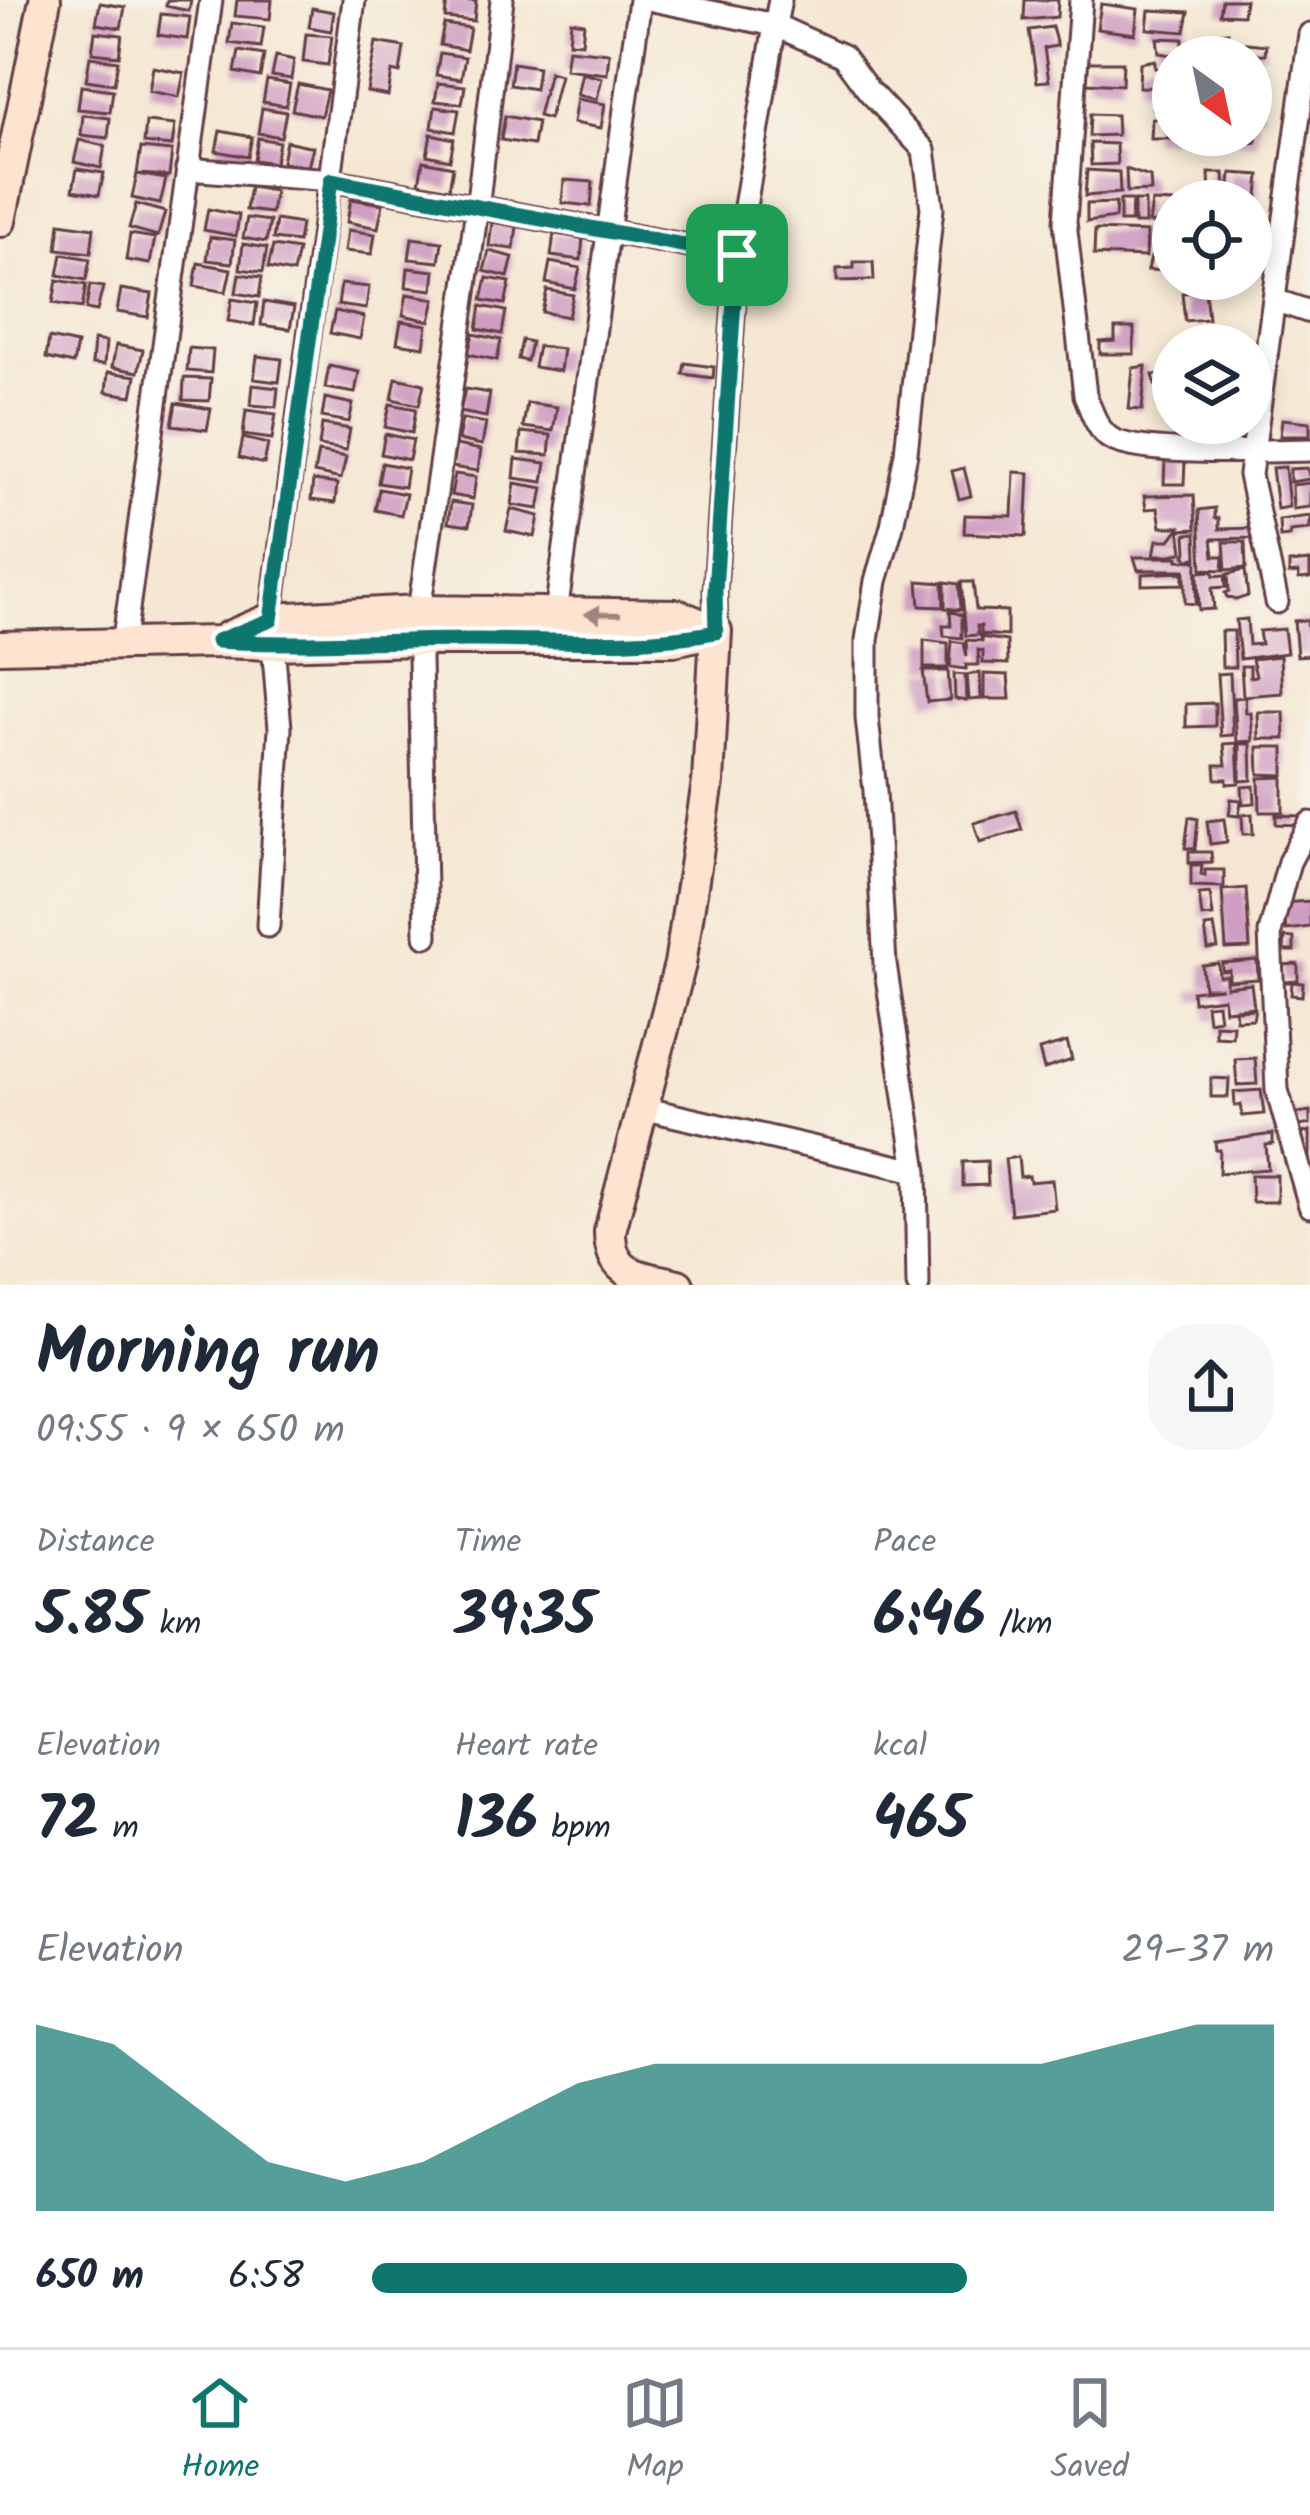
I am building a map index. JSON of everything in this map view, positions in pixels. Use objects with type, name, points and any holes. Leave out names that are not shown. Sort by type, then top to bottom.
[{"type":"main road","points":[[0,221],[45,0]]},
{"type":"main road","points":[[0,647],[217,641],[272,632],[419,626],[556,613],[676,615],[716,632]]},
{"type":"main road","points":[[419,626],[674,640],[716,632]]},
{"type":"main road","points":[[678,1285],[629,1273],[619,1265],[610,1231],[684,941],[708,782],[716,632]]},
{"type":"street","points":[[123,646],[211,0]]},
{"type":"street","points":[[268,926],[280,728],[272,632],[353,0]]},
{"type":"street","points":[[426,936],[419,626],[502,0]]},
{"type":"street","points":[[556,613],[640,0]]},
{"type":"street","points":[[653,0],[775,25],[843,56],[924,151],[932,208],[906,453],[867,640],[867,718],[885,964],[916,1171],[918,1285]]},
{"type":"street","points":[[716,632],[737,255],[779,0]]},
{"type":"street","points":[[1081,0],[1065,221],[1085,394],[1095,421],[1108,438],[1134,447],[1310,450]]},
{"type":"street","points":[[1276,602],[1250,475],[1310,34]]},
{"type":"street","points":[[188,169],[331,180],[737,255]]},
{"type":"street","points":[[1284,224],[1310,203]]},
{"type":"street","points":[[1274,300],[1310,312]]},
{"type":"street","points":[[1310,823],[1289,862],[1270,933],[1277,1090],[1310,1206]]},
{"type":"street","points":[[643,1108],[916,1171]]},
{"type":"building","points":[[167,0],[191,0],[189,11],[166,6]]},
{"type":"building","points":[[237,0],[272,0],[270,19],[235,16]]},
{"type":"building","points":[[447,0],[476,1],[474,21],[445,18]]},
{"type":"building","points":[[1025,0],[1058,0],[1057,17],[1024,20]]},
{"type":"building","points":[[1222,0],[1245,0],[1243,15],[1220,14]]},
{"type":"building","points":[[100,3],[125,7],[121,28],[96,24]]},
{"type":"building","points":[[1101,4],[1138,9],[1135,34],[1097,29]]},
{"type":"building","points":[[312,8],[334,12],[331,31],[309,27]]},
{"type":"building","points":[[1149,10],[1189,12],[1185,32],[1147,29]]},
{"type":"building","points":[[161,14],[190,17],[187,39],[158,35]]},
{"type":"building","points":[[571,21],[584,23],[582,43],[569,42]]},
{"type":"building","points":[[232,23],[264,27],[261,47],[229,43]]},
{"type":"building","points":[[444,24],[470,28],[466,50],[440,45]]},
{"type":"building","points":[[1052,27],[1057,46],[1044,48],[1049,81],[1037,82],[1029,30]]},
{"type":"building","points":[[95,32],[122,35],[119,56],[92,53]]},
{"type":"building","points":[[306,34],[332,36],[328,65],[303,62]]},
{"type":"building","points":[[376,42],[404,47],[400,73],[392,71],[388,96],[367,92]]},
{"type":"building","points":[[568,49],[609,53],[607,74],[565,69]]},
{"type":"building","points":[[239,51],[264,55],[260,77],[235,72]]},
{"type":"building","points":[[440,53],[465,57],[461,79],[436,75]]},
{"type":"building","points":[[276,56],[294,60],[291,79],[272,76]]},
{"type":"building","points":[[90,57],[118,61],[114,84],[86,80]]},
{"type":"building","points":[[1152,61],[1152,87],[1139,87],[1140,63]]},
{"type":"building","points":[[1085,62],[1123,62],[1122,85],[1087,83]]},
{"type":"building","points":[[513,63],[538,67],[535,89],[510,85]]},
{"type":"building","points":[[153,67],[184,73],[179,97],[149,91]]},
{"type":"building","points":[[549,72],[560,75],[549,119],[538,116]]},
{"type":"building","points":[[582,73],[602,78],[597,99],[577,95]]},
{"type":"building","points":[[267,80],[290,84],[286,106],[263,102]]},
{"type":"building","points":[[438,83],[465,86],[462,104],[435,101]]},
{"type":"building","points":[[298,84],[327,90],[321,116],[292,110]]},
{"type":"building","points":[[81,86],[113,90],[110,112],[78,109]]},
{"type":"building","points":[[577,99],[605,104],[601,128],[573,123]]},
{"type":"building","points":[[435,107],[459,110],[455,132],[432,128]]},
{"type":"building","points":[[262,108],[286,112],[281,137],[258,133]]},
{"type":"building","points":[[1090,114],[1116,115],[1117,135],[1089,136]]},
{"type":"building","points":[[83,115],[110,118],[108,138],[81,135]]},
{"type":"building","points":[[505,116],[537,122],[533,145],[501,140]]},
{"type":"building","points":[[146,122],[175,125],[172,146],[144,143]]},
{"type":"building","points":[[220,131],[252,137],[248,157],[216,151]]},
{"type":"building","points":[[431,134],[454,139],[450,160],[427,155]]},
{"type":"building","points":[[258,138],[279,142],[275,163],[254,160]]},
{"type":"building","points":[[79,140],[105,146],[101,168],[74,162]]},
{"type":"building","points":[[286,141],[313,147],[308,167],[282,162]]},
{"type":"building","points":[[1090,143],[1116,144],[1117,164],[1091,165]]},
{"type":"building","points":[[141,148],[172,151],[169,176],[137,174]]},
{"type":"building","points":[[423,161],[453,167],[449,189],[419,183]]},
{"type":"building","points":[[77,169],[104,173],[99,195],[73,190]]},
{"type":"building","points":[[1126,169],[1150,177],[1151,191],[1127,192]]},
{"type":"building","points":[[1087,170],[1119,172],[1120,193],[1085,196]]},
{"type":"building","points":[[1209,173],[1224,173],[1224,180],[1209,180]]},
{"type":"building","points":[[1231,173],[1260,175],[1260,180],[1230,180]]},
{"type":"building","points":[[137,174],[166,179],[160,204],[132,198]]},
{"type":"building","points":[[564,180],[593,182],[591,206],[562,203]]},
{"type":"building","points":[[250,187],[275,191],[271,213],[246,210]]},
{"type":"building","points":[[351,199],[383,204],[378,228],[347,222]]},
{"type":"building","points":[[1120,200],[1132,200],[1131,222],[1120,222]]},
{"type":"building","points":[[1134,201],[1145,201],[1145,224],[1134,224]]},
{"type":"building","points":[[1116,203],[1115,218],[1087,222],[1087,204]]},
{"type":"building","points":[[136,204],[165,212],[158,236],[129,228]]},
{"type":"building","points":[[208,209],[239,215],[236,236],[204,230]]},
{"type":"building","points":[[247,218],[270,221],[266,242],[243,238]]},
{"type":"building","points":[[276,220],[301,224],[298,242],[273,239]]},
{"type":"building","points":[[492,222],[517,226],[514,249],[489,246]]},
{"type":"building","points":[[60,223],[94,228],[91,253],[57,249]]},
{"type":"building","points":[[348,230],[375,234],[372,254],[345,251]]},
{"type":"building","points":[[1095,230],[1147,232],[1146,257],[1094,255]]},
{"type":"building","points":[[130,234],[155,238],[150,264],[126,260]]},
{"type":"building","points":[[554,234],[583,237],[581,260],[551,256]]},
{"type":"building","points":[[210,237],[235,240],[232,263],[207,260]]},
{"type":"building","points":[[412,238],[442,242],[439,262],[409,259]]},
{"type":"building","points":[[243,244],[267,248],[263,272],[240,269]]},
{"type":"building","points":[[273,246],[298,250],[293,273],[268,268]]},
{"type":"building","points":[[489,251],[513,257],[508,277],[484,271]]},
{"type":"building","points":[[62,254],[90,259],[86,280],[58,275]]},
{"type":"building","points":[[550,262],[580,268],[575,289],[546,283]]},
{"type":"building","points":[[854,262],[873,262],[874,280],[837,281],[837,269],[854,268]]},
{"type":"building","points":[[198,263],[231,269],[226,292],[194,286]]},
{"type":"building","points":[[408,268],[435,271],[433,290],[406,287]]},
{"type":"building","points":[[239,274],[262,277],[259,297],[236,293]]},
{"type":"building","points":[[487,278],[510,282],[505,304],[482,300]]},
{"type":"building","points":[[57,280],[86,285],[82,308],[53,303]]},
{"type":"building","points":[[341,284],[369,287],[366,309],[338,305]]},
{"type":"building","points":[[90,285],[103,287],[97,311],[86,309]]},
{"type":"building","points":[[121,289],[152,294],[148,317],[117,312]]},
{"type":"building","points":[[547,290],[573,295],[568,317],[542,312]]},
{"type":"building","points":[[407,294],[435,299],[430,321],[403,315]]},
{"type":"building","points":[[232,299],[257,303],[254,325],[228,321]]},
{"type":"building","points":[[1183,300],[1206,300],[1208,319],[1185,321]]},
{"type":"building","points":[[264,302],[294,307],[290,329],[261,325]]},
{"type":"building","points":[[481,306],[506,311],[502,334],[477,329]]},
{"type":"building","points":[[335,311],[364,317],[360,339],[330,333]]},
{"type":"building","points":[[401,321],[427,325],[424,347],[397,343]]},
{"type":"building","points":[[1115,328],[1134,328],[1134,354],[1100,354],[1100,342],[1115,341]]},
{"type":"building","points":[[473,334],[501,340],[497,360],[468,354]]},
{"type":"building","points":[[49,338],[77,344],[73,364],[46,358]]},
{"type":"building","points":[[94,340],[106,342],[104,365],[92,364]]},
{"type":"building","points":[[522,340],[531,342],[527,361],[518,359]]},
{"type":"building","points":[[116,345],[143,350],[138,372],[112,367]]},
{"type":"building","points":[[538,346],[563,349],[560,371],[534,367]]},
{"type":"building","points":[[189,348],[213,350],[211,373],[187,371]]},
{"type":"building","points":[[257,356],[282,359],[279,382],[254,379]]},
{"type":"building","points":[[685,363],[714,367],[713,378],[683,374]]},
{"type":"building","points":[[329,366],[359,372],[355,393],[325,388]]},
{"type":"building","points":[[1146,366],[1142,410],[1129,409],[1133,368]]},
{"type":"building","points":[[108,372],[136,376],[132,396],[106,392]]},
{"type":"building","points":[[184,378],[211,379],[209,401],[183,400]]},
{"type":"building","points":[[396,378],[424,384],[419,405],[392,399]]},
{"type":"building","points":[[253,385],[278,388],[276,407],[251,405]]},
{"type":"building","points":[[465,389],[490,393],[486,417],[460,412]]},
{"type":"building","points":[[325,398],[353,404],[349,422],[322,417]]},
{"type":"building","points":[[176,403],[211,409],[207,430],[172,425]]},
{"type":"building","points":[[527,403],[557,407],[553,431],[523,427]]},
{"type":"building","points":[[390,404],[416,409],[412,433],[385,427]]},
{"type":"building","points":[[246,410],[276,414],[272,439],[243,435]]},
{"type":"building","points":[[462,419],[486,423],[482,445],[458,440]]},
{"type":"building","points":[[1282,419],[1310,422],[1310,436],[1280,436]]},
{"type":"building","points":[[322,424],[350,429],[346,450],[319,446]]},
{"type":"building","points":[[521,432],[551,435],[549,455],[519,453]]},
{"type":"building","points":[[385,434],[413,440],[409,460],[381,454]]},
{"type":"building","points":[[243,438],[268,444],[264,464],[239,458]]},
{"type":"building","points":[[456,445],[481,450],[478,471],[452,467]]},
{"type":"building","points":[[318,452],[346,457],[341,479],[314,473]]},
{"type":"building","points":[[516,459],[546,463],[543,482],[514,478]]},
{"type":"building","points":[[1165,460],[1185,461],[1184,484],[1164,484]]},
{"type":"building","points":[[382,463],[407,468],[404,487],[378,483]]},
{"type":"building","points":[[1285,467],[1289,507],[1277,509],[1272,468]]},
{"type":"building","points":[[964,468],[971,496],[959,499],[952,471]]},
{"type":"building","points":[[1307,468],[1310,479],[1290,482],[1290,469]]},
{"type":"building","points":[[1014,472],[1029,473],[1026,536],[964,533],[965,515],[1012,516]]},
{"type":"building","points":[[455,474],[476,477],[473,499],[451,495]]},
{"type":"building","points":[[313,481],[337,484],[335,503],[311,500]]},
{"type":"building","points":[[515,483],[543,488],[539,509],[512,505]]},
{"type":"building","points":[[1310,483],[1310,507],[1293,509],[1292,485]]},
{"type":"building","points":[[379,489],[406,494],[401,515],[375,510]]},
{"type":"building","points":[[1194,495],[1196,529],[1180,530],[1183,552],[1154,555],[1157,540],[1170,540],[1180,527],[1161,527],[1158,508],[1146,509],[1144,496]]},
{"type":"building","points":[[451,502],[472,505],[469,526],[448,523]]},
{"type":"building","points":[[1215,508],[1219,529],[1254,528],[1255,538],[1212,539],[1214,556],[1224,556],[1223,570],[1202,569],[1199,510]]},
{"type":"building","points":[[511,509],[539,516],[535,537],[506,531]]},
{"type":"building","points":[[1310,516],[1310,529],[1280,537],[1279,520]]},
{"type":"building","points":[[1196,533],[1197,558],[1188,559],[1186,534]]},
{"type":"building","points":[[1224,542],[1245,542],[1246,568],[1226,570]]},
{"type":"building","points":[[1134,557],[1197,561],[1196,604],[1185,603],[1185,570],[1138,570]]},
{"type":"building","points":[[1310,561],[1310,578],[1289,574],[1289,563]]},
{"type":"building","points":[[1245,570],[1248,596],[1227,597],[1228,574]]},
{"type":"building","points":[[1213,571],[1214,576],[1225,575],[1226,587],[1212,588],[1214,609],[1199,610],[1198,572]]},
{"type":"building","points":[[1183,572],[1183,584],[1142,585],[1142,574]]},
{"type":"building","points":[[918,581],[943,583],[944,607],[920,606]]},
{"type":"building","points":[[945,582],[959,584],[961,610],[945,608]]},
{"type":"building","points":[[961,582],[973,582],[976,610],[1007,611],[1007,636],[981,634],[977,626],[978,635],[966,636]]},
{"type":"building","points":[[950,611],[962,615],[962,638],[944,636],[943,626],[951,626]]},
{"type":"building","points":[[1247,619],[1249,645],[1261,644],[1259,631],[1284,629],[1287,653],[1240,659],[1236,620]]},
{"type":"building","points":[[1307,620],[1310,655],[1297,656],[1294,621]]},
{"type":"building","points":[[1221,631],[1234,631],[1235,667],[1222,667]]},
{"type":"building","points":[[981,637],[1007,641],[1008,664],[983,663],[983,651],[978,650],[979,665],[950,667],[952,641],[964,643],[967,657],[966,640],[982,641]]},
{"type":"building","points":[[924,640],[948,643],[948,668],[924,668]]},
{"type":"building","points":[[1280,656],[1282,693],[1243,696],[1241,666],[1250,666],[1250,677],[1256,676],[1252,659]]},
{"type":"building","points":[[923,671],[948,671],[950,700],[927,702]]},
{"type":"building","points":[[980,673],[981,699],[969,700],[967,675]]},
{"type":"building","points":[[1230,673],[1233,735],[1221,736],[1217,674]]},
{"type":"building","points":[[954,674],[965,675],[966,701],[955,699]]},
{"type":"building","points":[[984,674],[1008,675],[1010,699],[984,699]]},
{"type":"building","points":[[1245,697],[1253,741],[1237,742],[1234,698]]},
{"type":"building","points":[[1215,703],[1215,726],[1186,727],[1186,704]]},
{"type":"building","points":[[1258,712],[1284,712],[1285,739],[1259,739]]},
{"type":"building","points":[[1237,743],[1239,783],[1227,784],[1227,779],[1216,779],[1215,765],[1226,765],[1224,744]]},
{"type":"building","points":[[1240,744],[1251,744],[1252,780],[1240,781]]},
{"type":"building","points":[[1258,747],[1284,747],[1284,775],[1259,774]]},
{"type":"building","points":[[1283,777],[1283,812],[1260,812],[1259,778]]},
{"type":"building","points":[[1254,786],[1255,803],[1243,804],[1242,787]]},
{"type":"building","points":[[1231,799],[1241,800],[1239,816],[1229,815]]},
{"type":"building","points":[[1016,811],[1022,830],[980,842],[974,823]]},
{"type":"building","points":[[1252,814],[1253,834],[1243,834],[1242,815]]},
{"type":"building","points":[[1276,815],[1300,816],[1299,825],[1276,824]]},
{"type":"building","points":[[1189,817],[1198,819],[1195,849],[1185,848]]},
{"type":"building","points":[[1224,819],[1227,842],[1210,844],[1207,821]]},
{"type":"building","points":[[1189,852],[1211,852],[1212,862],[1189,863]]},
{"type":"building","points":[[1191,865],[1202,865],[1205,876],[1205,870],[1224,870],[1224,887],[1191,886]]},
{"type":"building","points":[[1246,888],[1250,948],[1226,949],[1222,890]]},
{"type":"building","points":[[1210,893],[1213,916],[1202,917],[1199,894]]},
{"type":"building","points":[[1310,901],[1310,927],[1286,930],[1283,903]]},
{"type":"building","points":[[1214,926],[1218,948],[1208,949],[1205,927]]},
{"type":"building","points":[[1285,937],[1294,938],[1294,951],[1284,951]]},
{"type":"building","points":[[1257,960],[1258,979],[1229,981],[1229,970],[1222,971],[1222,963]]},
{"type":"building","points":[[1218,963],[1226,987],[1251,984],[1254,1007],[1225,1010],[1223,998],[1193,1002],[1192,991],[1222,988],[1204,988],[1202,965]]},
{"type":"building","points":[[1298,964],[1298,981],[1283,982],[1282,965]]},
{"type":"building","points":[[1292,982],[1303,983],[1302,996],[1291,995]]},
{"type":"building","points":[[1217,1004],[1219,1019],[1208,1021],[1206,1005]]},
{"type":"building","points":[[1255,1009],[1253,1019],[1236,1020],[1235,1010]]},
{"type":"building","points":[[1215,1024],[1233,1025],[1232,1037],[1215,1036]]},
{"type":"building","points":[[1067,1042],[1072,1060],[1044,1069],[1039,1050]]},
{"type":"building","points":[[1255,1058],[1257,1084],[1237,1085],[1235,1059]]},
{"type":"building","points":[[1211,1078],[1229,1079],[1228,1097],[1211,1097]]},
{"type":"building","points":[[1261,1090],[1264,1114],[1242,1116],[1234,1092]]},
{"type":"building","points":[[1310,1111],[1310,1124],[1295,1127],[1292,1114]]},
{"type":"building","points":[[1310,1131],[1310,1159],[1308,1159],[1302,1133]]},
{"type":"building","points":[[1273,1134],[1273,1144],[1266,1145],[1268,1169],[1219,1173],[1220,1150],[1215,1142]]},
{"type":"building","points":[[1018,1157],[1020,1177],[1029,1176],[1030,1182],[1052,1180],[1055,1209],[1011,1214],[1005,1159]]},
{"type":"building","points":[[987,1161],[988,1185],[963,1186],[963,1162]]},
{"type":"building","points":[[1251,1175],[1277,1175],[1277,1202],[1252,1202]]},
{"type":"route","points":[[331,180],[737,255],[716,632],[674,640],[217,641],[271,620],[331,180]]}]
